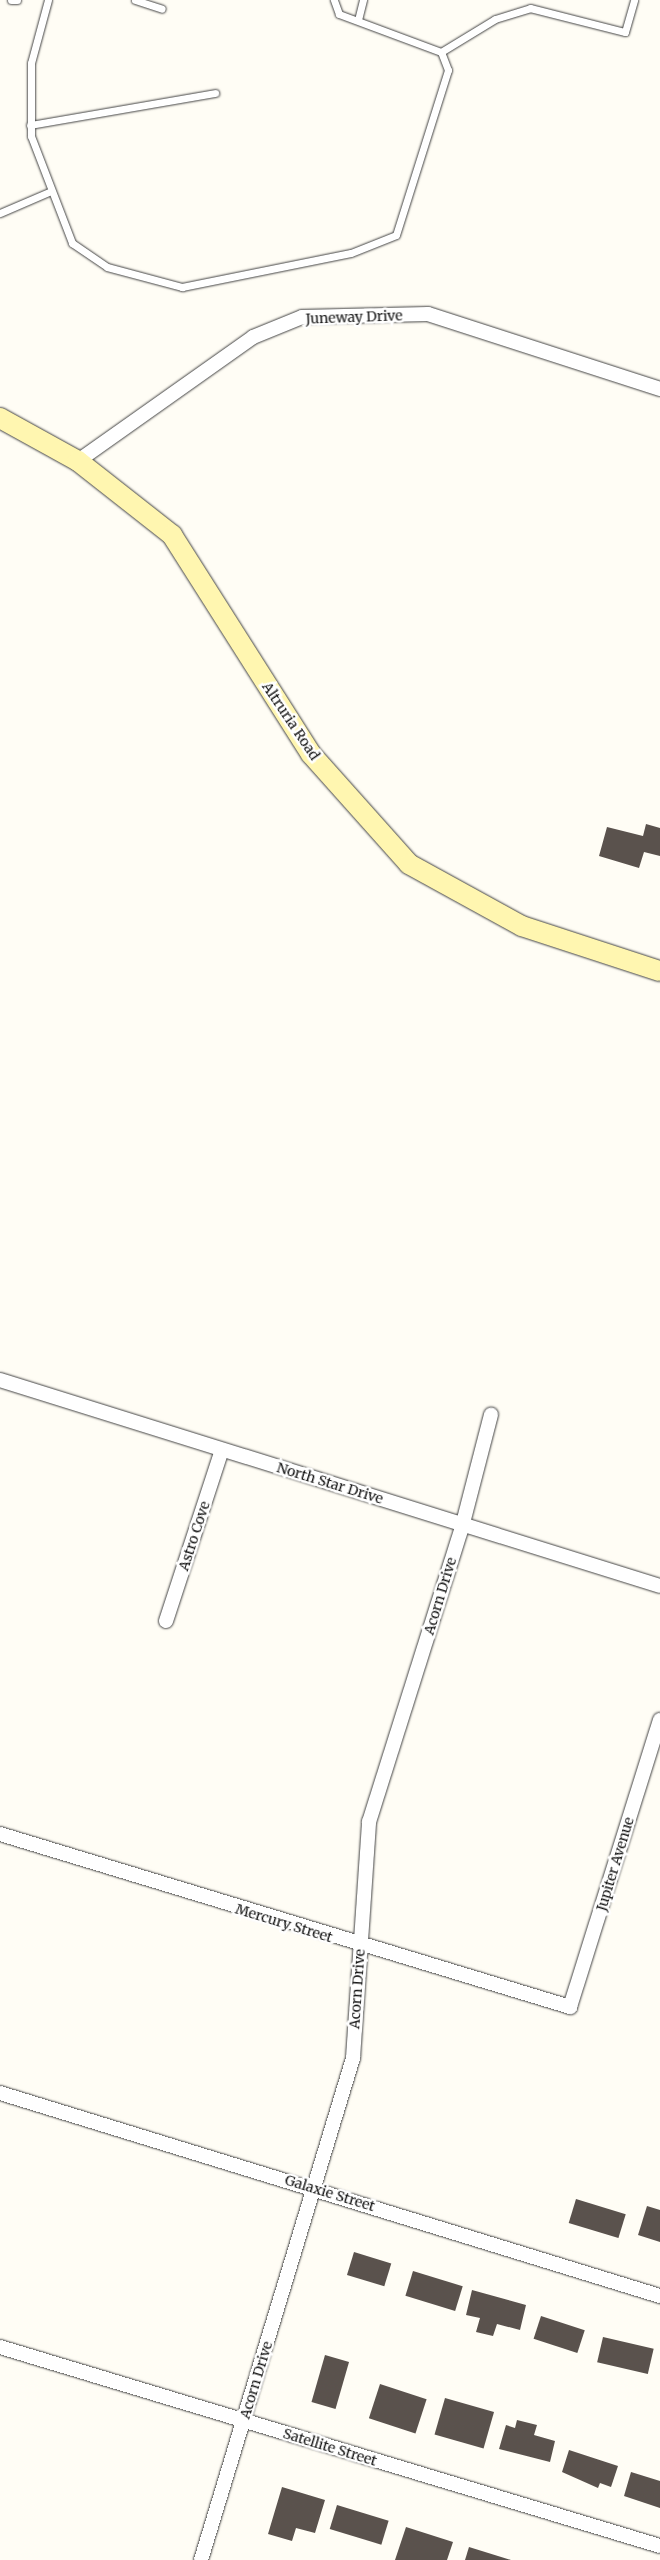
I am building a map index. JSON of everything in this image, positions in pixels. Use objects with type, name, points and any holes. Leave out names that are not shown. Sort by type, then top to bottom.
[{"type":"street","name":"Juneway Drive","points":[[78,460],[253,337],[302,317],[428,314],[660,388]]},
{"type":"street","name":"Altruria Road","points":[[0,418],[78,460],[172,536],[312,754],[410,864],[522,926],[660,971]]},
{"type":"street","name":"North Star Drive","points":[[0,1380],[660,1586]]},
{"type":"street","name":"Acorn Drive","points":[[200,2560],[315,2189],[353,2058],[369,1822],[463,1523],[491,1415]]},
{"type":"street","name":"Astro Cove","points":[[166,1621],[222,1450]]},
{"type":"street","name":"Jupiter Avenue","points":[[570,2008],[660,1720]]},
{"type":"street","name":"Mercury Street","points":[[0,1834],[360,1946],[570,2008]]},
{"type":"street","name":"Galaxie Street","points":[[0,2093],[660,2296]]},
{"type":"street","name":"Satellite Street","points":[[0,2347],[660,2546]]},
{"type":"lane","points":[[11,0],[17,0]]},
{"type":"lane","points":[[48,0],[31,63],[30,125],[51,190],[72,243],[107,267],[182,287],[381,245],[396,235],[448,70],[441,52],[339,14],[334,0]]},
{"type":"lane","points":[[135,0],[162,8]]},
{"type":"lane","points":[[358,20],[363,0]]},
{"type":"lane","points":[[441,52],[495,19],[530,8],[625,32],[634,0]]},
{"type":"lane","points":[[30,125],[215,93]]},
{"type":"lane","points":[[0,213],[51,190]]},
{"type":"building","points":[[646,824],[660,828],[660,856],[644,852],[639,868],[599,856],[607,827],[643,836]]},
{"type":"building","points":[[576,2199],[626,2214],[618,2238],[569,2223]]},
{"type":"building","points":[[647,2206],[660,2210],[660,2242],[638,2235]]},
{"type":"building","points":[[354,2252],[391,2263],[384,2286],[347,2275]]},
{"type":"building","points":[[413,2271],[463,2286],[455,2311],[405,2296]]},
{"type":"building","points":[[472,2290],[526,2305],[520,2330],[497,2324],[493,2336],[476,2332],[480,2318],[466,2315]]},
{"type":"building","points":[[541,2316],[585,2330],[577,2353],[534,2339]]},
{"type":"building","points":[[603,2337],[654,2349],[648,2374],[597,2362]]},
{"type":"building","points":[[325,2355],[349,2362],[336,2409],[311,2402]]},
{"type":"building","points":[[380,2384],[427,2399],[415,2433],[369,2418]]},
{"type":"building","points":[[445,2398],[494,2412],[484,2449],[435,2435]]},
{"type":"building","points":[[517,2420],[537,2425],[534,2435],[555,2441],[550,2462],[499,2449],[506,2425],[515,2428]]},
{"type":"building","points":[[569,2450],[618,2466],[611,2487],[600,2483],[598,2488],[562,2472]]},
{"type":"building","points":[[631,2472],[660,2481],[660,2508],[624,2496]]},
{"type":"building","points":[[282,2487],[325,2500],[315,2533],[296,2528],[292,2541],[268,2534]]},
{"type":"building","points":[[337,2505],[389,2521],[381,2545],[330,2529]]},
{"type":"building","points":[[406,2527],[453,2542],[447,2560],[395,2560]]},
{"type":"building","points":[[469,2547],[511,2560],[465,2560]]}]
